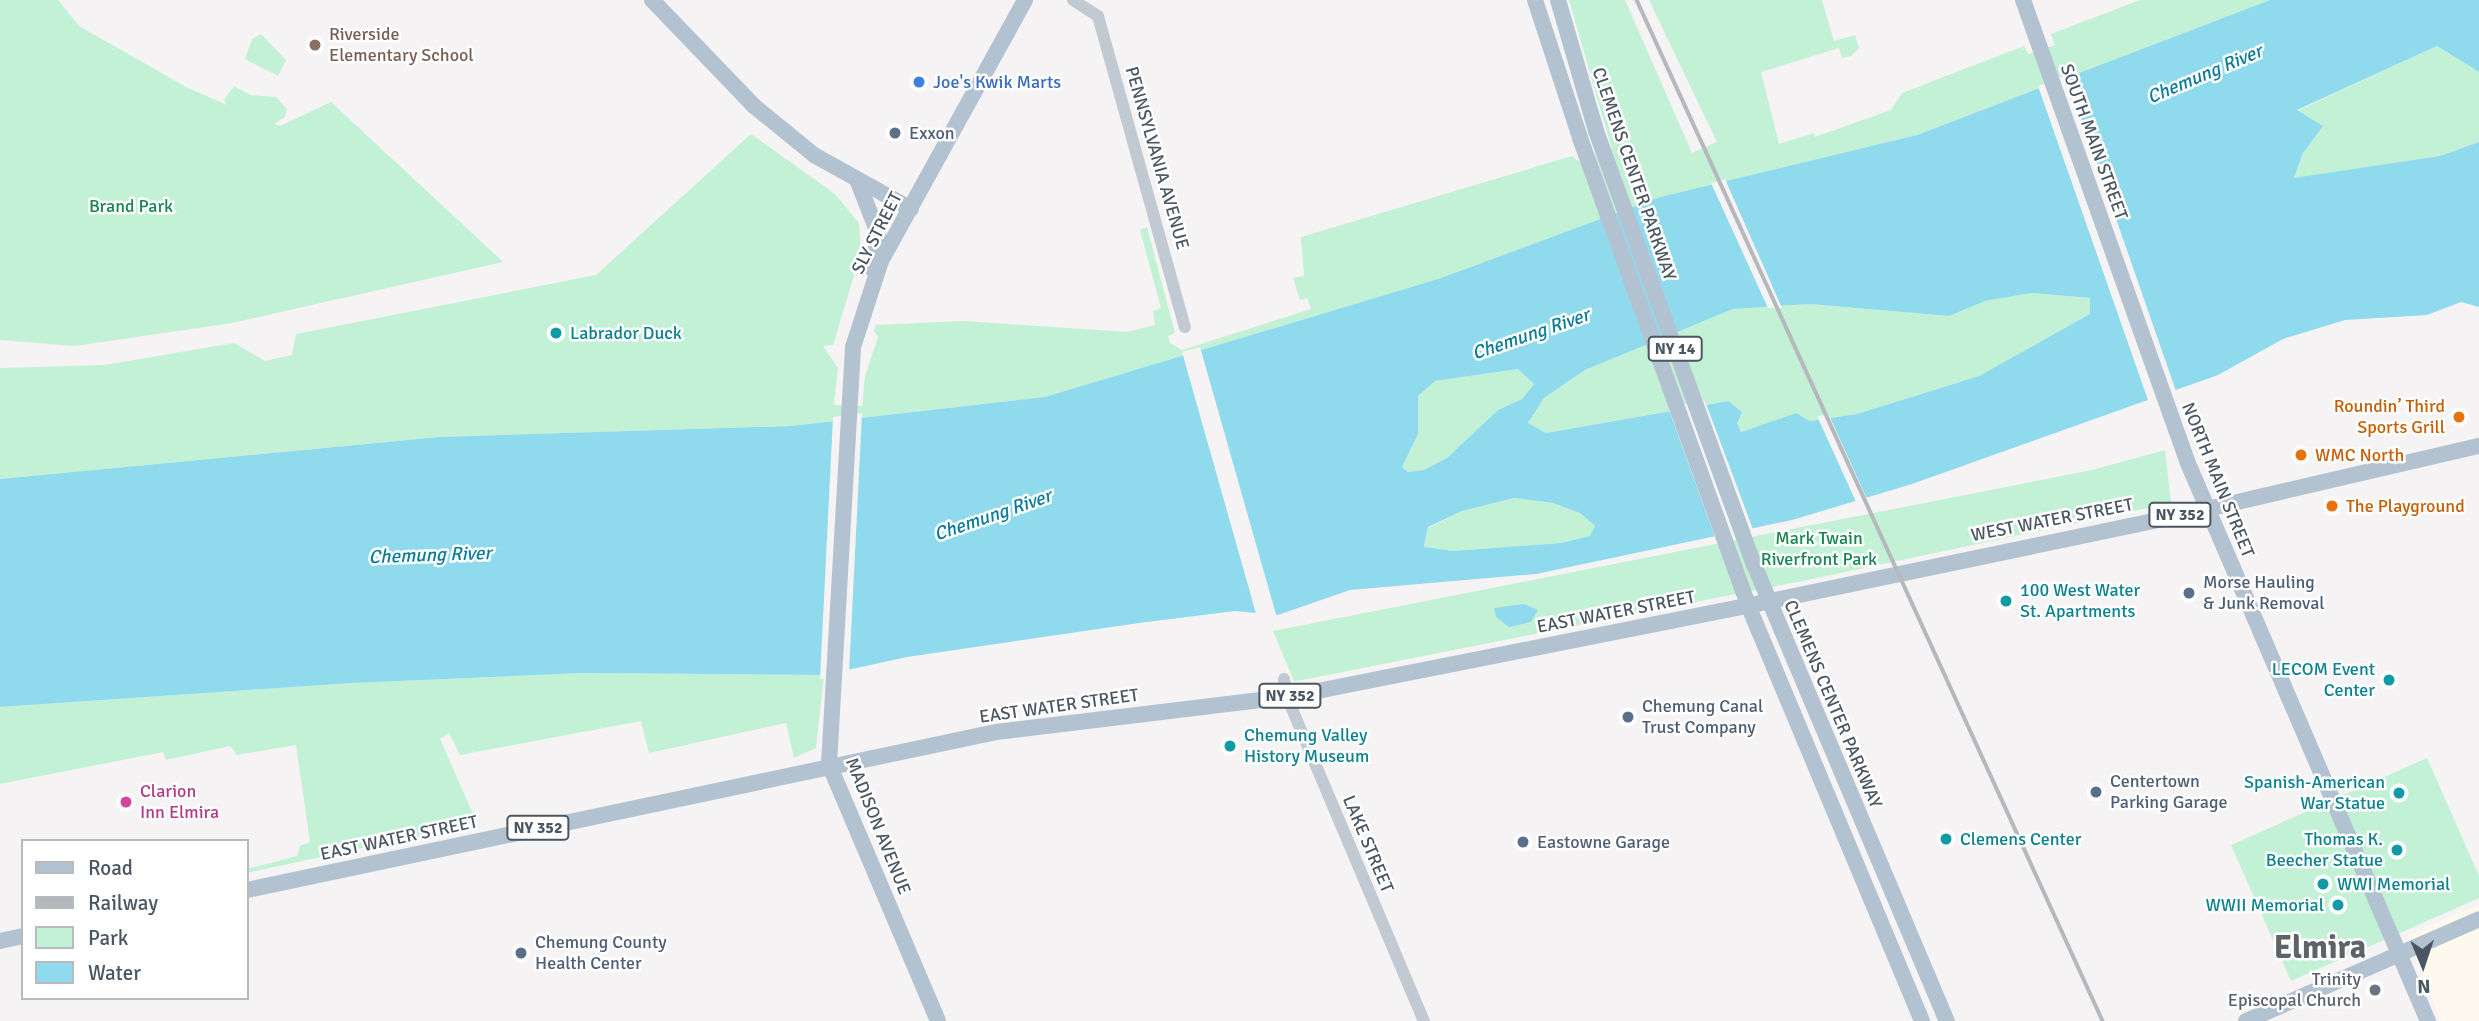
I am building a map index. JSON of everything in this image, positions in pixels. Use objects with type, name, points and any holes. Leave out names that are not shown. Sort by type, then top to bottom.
[{"type":"main road","points":[[653,0],[754,106],[814,155],[858,182],[911,209]]},
{"type":"main road","name":"SLY STREET","points":[[844,510],[853,347],[873,279],[1025,0]]},
{"type":"main road","name":"CLEMENS CENTER PARKWAY","points":[[1535,0],[1580,138],[1748,605],[1922,1021]]},
{"type":"main road","name":"CLEMENS CENTER PARKWAY","points":[[1558,0],[1596,131],[1755,567],[1947,1021]]},
{"type":"main road","name":"SOUTH MAIN STREET","points":[[2023,0],[2128,297]]},
{"type":"main road","points":[[858,182],[878,233],[873,279]]},
{"type":"main road","name":"NORTH MAIN STREET","points":[[2128,297],[2187,461],[2428,1021]]},
{"type":"main road","name":"WEST WATER STREET","points":[[1879,577],[2207,509],[2479,446]]},
{"type":"main road","name":"MADISON AVENUE","points":[[844,510],[829,764],[938,1021]]},
{"type":"main road","name":"EAST WATER STREET","points":[[248,890],[829,764],[996,732],[1287,697],[1879,577]]},
{"type":"main road","points":[[2246,1021],[2479,919]]},
{"type":"main road","points":[[0,941],[21,936]]},
{"type":"street","name":"PENNSYLVANIA AVENUE","points":[[1073,0],[1084,3],[1098,16],[1108,45],[1185,327]]},
{"type":"street","name":"LAKE STREET","points":[[1284,679],[1287,697],[1424,1021]]},
{"type":"shaded area","points":[[2479,905],[2479,1021],[2441,1021],[2407,935]]},
{"type":"green space","name":"Brand Park","points":[[0,0],[58,0],[79,26],[186,87],[227,105],[224,100],[234,86],[250,95],[276,97],[287,109],[285,117],[274,124],[280,126],[331,102],[503,262],[232,323],[75,346],[0,340]]},
{"type":"green space","points":[[1569,0],[1625,0],[1692,153],[1717,142],[1649,0],[1822,0],[1834,41],[1855,35],[1859,48],[1851,56],[1842,58],[1839,48],[1761,72],[1779,144],[1814,133],[1815,137],[1891,110],[1902,93],[2024,46],[2028,54],[2055,45],[2051,34],[2140,0],[2270,0],[1917,135],[1660,197],[1441,278],[1045,397],[791,426],[439,437],[0,479],[0,368],[104,365],[234,343],[265,361],[292,355],[296,334],[596,275],[751,134],[835,194],[859,223],[861,252],[833,345],[823,346],[838,368],[834,405],[862,406],[865,376],[878,337],[874,331],[876,325],[964,321],[1127,332],[1155,325],[1153,311],[1161,308],[1140,230],[1147,227],[1175,333],[1168,336],[1170,343],[1182,350],[1311,309],[1307,298],[1300,300],[1293,278],[1304,276],[1301,237],[1572,156],[1578,161],[1612,149]]},
{"type":"green space","points":[[261,34],[286,60],[278,76],[245,59],[252,39]]},
{"type":"green space","points":[[2437,46],[2479,72],[2479,142],[2440,156],[2294,179],[2303,153],[2323,126],[2297,111]]},
{"type":"green space","points":[[2031,293],[2090,298],[2091,314],[1979,376],[1857,414],[1810,421],[1796,413],[1740,432],[1727,401],[1546,433],[1528,423],[1544,398],[1585,370],[1733,309],[1810,304],[1949,316],[1985,301]]},
{"type":"green space","points":[[1518,369],[1534,384],[1522,399],[1498,410],[1447,458],[1424,470],[1408,472],[1402,467],[1418,434],[1418,396],[1435,381]]},
{"type":"green space","name":"Mark Twain Riverfront Park","points":[[2165,450],[2171,503],[1822,577],[1294,681],[1273,631],[2092,470]]},
{"type":"green space","points":[[1514,498],[1553,503],[1580,513],[1595,526],[1591,536],[1561,543],[1453,551],[1424,548],[1428,528],[1462,511]]},
{"type":"green space","points":[[582,673],[824,675],[816,748],[794,758],[786,723],[649,753],[641,721],[460,755],[449,733],[440,739],[477,823],[248,873],[248,869],[297,856],[300,846],[310,842],[296,745],[237,755],[230,746],[166,760],[163,752],[0,784],[0,707],[352,683]]},
{"type":"green space","points":[[2427,758],[2479,876],[2479,898],[2291,981],[2231,845]]},
{"type":"water","name":"Chemung River","points":[[2270,0],[2479,0],[2479,72],[2437,46],[2297,110],[2323,126],[2303,153],[2294,178],[2440,156],[2479,142],[2479,307],[2461,302],[2427,315],[2345,320],[2283,339],[2218,375],[1912,484],[1792,520],[1536,574],[1350,590],[1278,615],[1235,611],[1139,623],[907,657],[824,675],[582,673],[352,683],[0,707],[0,479],[439,437],[791,426],[1045,397],[1441,278],[1660,197],[1917,135]],"holes":[[[2031,293],[2090,298],[2090,314],[1979,376],[1857,414],[1810,421],[1796,413],[1741,432],[1737,423],[1742,412],[1728,401],[1546,433],[1528,423],[1544,398],[1585,370],[1733,309],[1810,304],[1949,316],[1985,301]],[[1518,369],[1534,384],[1522,399],[1498,410],[1447,458],[1424,470],[1408,472],[1402,467],[1418,434],[1418,396],[1435,381]],[[1514,498],[1553,503],[1580,513],[1595,526],[1590,536],[1561,543],[1453,551],[1424,547],[1428,527],[1462,511]]]},
{"type":"water","points":[[1524,604],[1538,610],[1531,622],[1509,627],[1496,617],[1494,608]]},
{"type":"pier","points":[[2066,75],[2177,394],[2149,403],[2038,86]]},
{"type":"pier","points":[[1725,179],[1782,308],[1768,308],[1711,183]]},
{"type":"pier","points":[[1200,347],[1277,618],[1257,617],[1182,352]]},
{"type":"pier","points":[[1705,401],[1754,532],[1716,540],[1668,407]]},
{"type":"pier","points":[[862,413],[849,674],[820,679],[833,417]]},
{"type":"pier","points":[[1829,415],[1868,501],[1857,504],[1817,416]]},
{"type":"railway","points":[[1637,0],[2103,1021]]},
{"type":"place","name":"Riverside Elementary School","points":[[315,45]]},
{"type":"place","name":"Joe's Kwik Marts","points":[[919,82]]},
{"type":"place","name":"Exxon","points":[[895,133]]},
{"type":"place","name":"Labrador Duck","points":[[556,333]]},
{"type":"place","name":"Roundin’ Third Sports Grill","points":[[2459,417]]},
{"type":"place","name":"WMC North","points":[[2301,455]]},
{"type":"place","name":"The Playground","points":[[2332,506]]},
{"type":"place","name":"Morse Hauling & Junk Removal","points":[[2189,593]]},
{"type":"place","name":"100 West Water St. Apartments","points":[[2006,601]]},
{"type":"place","name":"LECOM Event Center","points":[[2389,680]]},
{"type":"place","name":"Chemung Canal Trust Company","points":[[1628,717]]},
{"type":"place","name":"Chemung Valley History Museum","points":[[1230,746]]},
{"type":"place","name":"Centertown Parking Garage","points":[[2096,792]]},
{"type":"place","name":"Spanish-American War Statue","points":[[2399,793]]},
{"type":"place","name":"Clarion Inn Elmira","points":[[126,802]]},
{"type":"place","name":"Clemens Center","points":[[1946,839]]},
{"type":"place","name":"Eastowne Garage","points":[[1523,842]]},
{"type":"place","name":"Thomas K. Beecher Statue","points":[[2397,850]]},
{"type":"place","name":"WWI Memorial","points":[[2323,884]]},
{"type":"place","name":"WWII Memorial","points":[[2338,905]]},
{"type":"place","name":"Chemung County Health Center","points":[[521,953]]},
{"type":"place","name":"Trinity Episcopal Church","points":[[2375,990]]},
{"type":"district","name":"Elmira","points":[[2320,948]]}]
